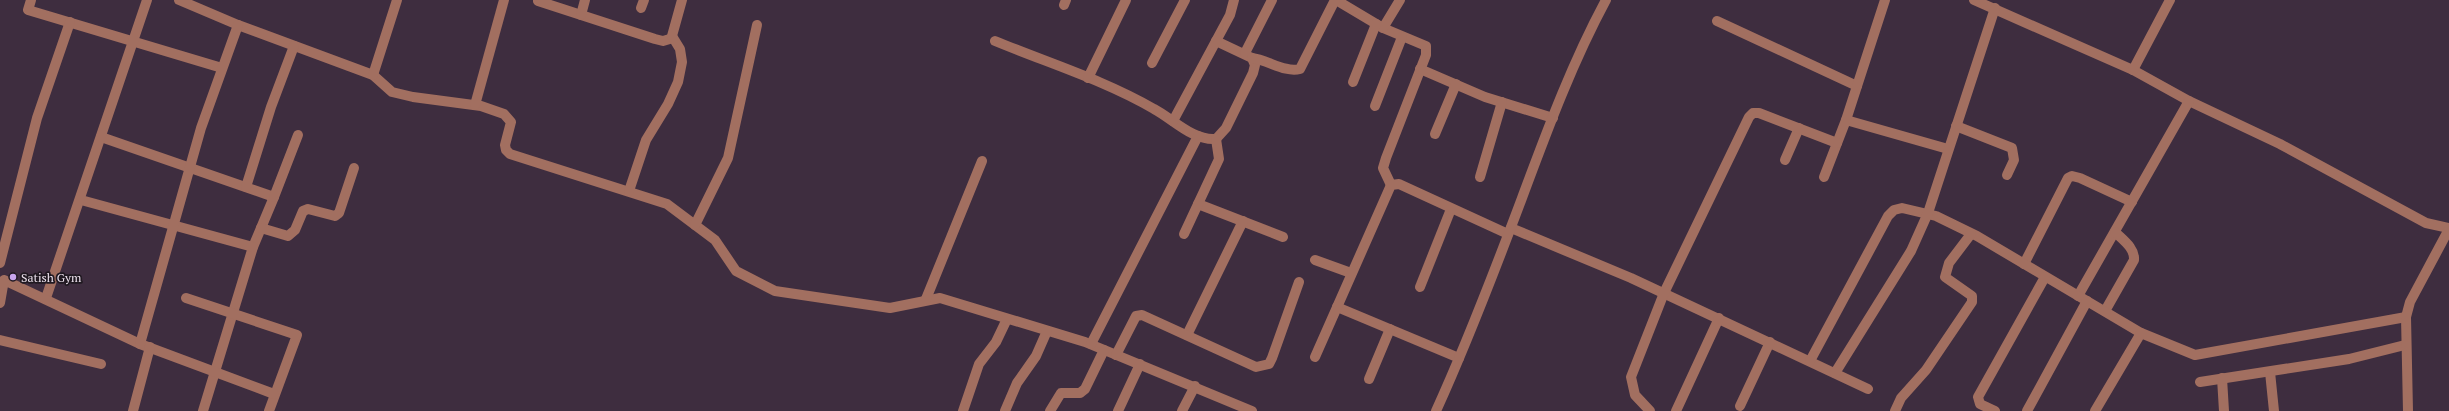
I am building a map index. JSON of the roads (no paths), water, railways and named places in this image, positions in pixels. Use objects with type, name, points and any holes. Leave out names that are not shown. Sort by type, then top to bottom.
[{"type":"street","points":[[31,0],[28,10],[222,68]]},
{"type":"street","points":[[46,298],[81,200],[147,0]]},
{"type":"street","points":[[179,0],[238,25],[373,75],[392,92],[412,97],[475,105],[509,118],[511,122],[505,145],[506,150],[510,154],[667,204],[714,240],[736,271],[775,291],[890,308],[926,299],[940,298],[1091,344],[1252,411]]},
{"type":"street","points":[[373,75],[397,0]]},
{"type":"street","points":[[475,105],[504,0]]},
{"type":"street","points":[[580,15],[585,0]]},
{"type":"street","points":[[629,191],[646,140],[668,104],[678,82],[682,62],[680,49],[673,38],[673,30],[682,0]]},
{"type":"street","points":[[1152,63],[1185,0]]},
{"type":"street","points":[[1173,121],[1230,15],[1234,0]]},
{"type":"street","points":[[1248,56],[1272,0]]},
{"type":"street","points":[[1216,41],[1248,56],[1263,59],[1290,70],[1300,68],[1335,0],[1379,26],[1426,46],[1426,55],[1383,168],[1390,186],[1315,357]]},
{"type":"street","points":[[1353,82],[1379,26],[1400,0]]},
{"type":"street","points":[[1436,411],[1510,231],[1553,118],[1590,29],[1606,0]]},
{"type":"street","points":[[1824,177],[1846,120],[1885,0]]},
{"type":"street","points":[[1974,0],[2133,70],[2189,101],[2280,144],[2426,222],[2449,229],[2410,302],[2406,317],[2405,345],[2408,411]]},
{"type":"street","points":[[2133,70],[2170,0]]},
{"type":"street","points":[[538,1],[655,39],[663,41],[673,38]]},
{"type":"street","points":[[1088,78],[1122,1]]},
{"type":"street","points":[[1835,373],[1911,251],[1928,214],[1995,8]]},
{"type":"street","points":[[1716,21],[1857,86]]},
{"type":"street","points":[[0,263],[37,118],[70,22]]},
{"type":"street","points":[[140,344],[173,227],[191,170],[201,128],[238,25]]},
{"type":"street","points":[[695,225],[728,158],[757,25]]},
{"type":"street","points":[[1376,106],[1402,37]]},
{"type":"street","points":[[995,41],[1116,88],[1198,136],[1216,139]]},
{"type":"street","points":[[246,187],[271,107],[294,46]]},
{"type":"street","points":[[1216,139],[1226,128],[1253,73],[1255,65],[1248,56]]},
{"type":"street","points":[[1420,70],[1502,102],[1553,118]]},
{"type":"street","points":[[1434,134],[1456,84]]},
{"type":"street","points":[[2027,411],[2115,232],[2189,101]]},
{"type":"street","points":[[1480,177],[1502,102]]},
{"type":"street","points":[[1650,411],[1635,394],[1631,377],[1664,293],[1748,117],[1753,113],[1759,112],[1837,143]]},
{"type":"street","points":[[1846,120],[1948,149]]},
{"type":"street","points":[[1956,126],[2012,148],[2014,160],[2007,175]]},
{"type":"street","points":[[1785,160],[1799,128]]},
{"type":"street","points":[[203,411],[217,372],[252,247],[274,197],[298,135]]},
{"type":"street","points":[[1091,344],[1198,136]]},
{"type":"street","points":[[101,137],[191,170],[274,197]]},
{"type":"street","points":[[1184,234],[1219,159],[1216,139]]},
{"type":"street","points":[[926,299],[982,161]]},
{"type":"street","points":[[260,228],[288,236],[295,230],[303,211],[308,209],[335,216],[339,213],[354,168]]},
{"type":"street","points":[[2024,264],[2068,178],[2072,176],[2080,178],[2132,202]]},
{"type":"street","points":[[1390,186],[1399,184],[1451,209],[1664,293],[1868,389]]},
{"type":"street","points":[[81,200],[173,227],[252,247]]},
{"type":"street","points":[[1198,204],[1283,237]]},
{"type":"street","points":[[1810,361],[1888,216],[1894,210],[1902,208],[1928,214],[1971,234],[2141,333],[2195,355],[2406,317]]},
{"type":"street","points":[[1420,287],[1451,209]]},
{"type":"street","points":[[1187,335],[1243,221]]},
{"type":"street","points":[[2105,311],[2134,260],[2134,253],[2131,248],[2115,232]]},
{"type":"street","points":[[1895,411],[1901,398],[1926,370],[1972,302],[1972,296],[1945,277],[1949,263],[1971,234]]},
{"type":"street","points":[[1315,260],[1351,273]]},
{"type":"street","points":[[1995,411],[1980,404],[1978,397],[2045,277]]},
{"type":"street","points":[[0,303],[2,278],[140,344],[274,394]]},
{"type":"street","points":[[1116,355],[1136,316],[1146,316],[1256,367],[1264,366],[1272,358],[1299,282]]},
{"type":"street","points":[[186,298],[297,335],[269,411]]},
{"type":"street","points":[[1337,307],[1459,358]]},
{"type":"street","points":[[1676,411],[1719,318]]},
{"type":"street","points":[[966,410],[979,364],[996,342],[1007,319]]},
{"type":"street","points":[[1369,379],[1390,329]]},
{"type":"street","points":[[1004,411],[1017,383],[1036,356],[1047,331]]},
{"type":"street","points":[[2095,411],[2141,333]]},
{"type":"street","points":[[0,340],[102,364]]},
{"type":"street","points":[[1740,406],[1770,342]]},
{"type":"street","points":[[2200,382],[2270,372],[2349,358],[2405,345]]},
{"type":"street","points":[[133,411],[150,347]]},
{"type":"street","points":[[1050,411],[1061,393],[1080,393],[1085,389],[1104,350]]},
{"type":"street","points":[[1118,411],[1140,364]]},
{"type":"street","points":[[2270,372],[2274,411]]},
{"type":"street","points":[[2222,378],[2224,411]]},
{"type":"street","points":[[1182,411],[1195,386]]},
{"type":"place","name":"Satish Gym","points":[[13,277]]}]
